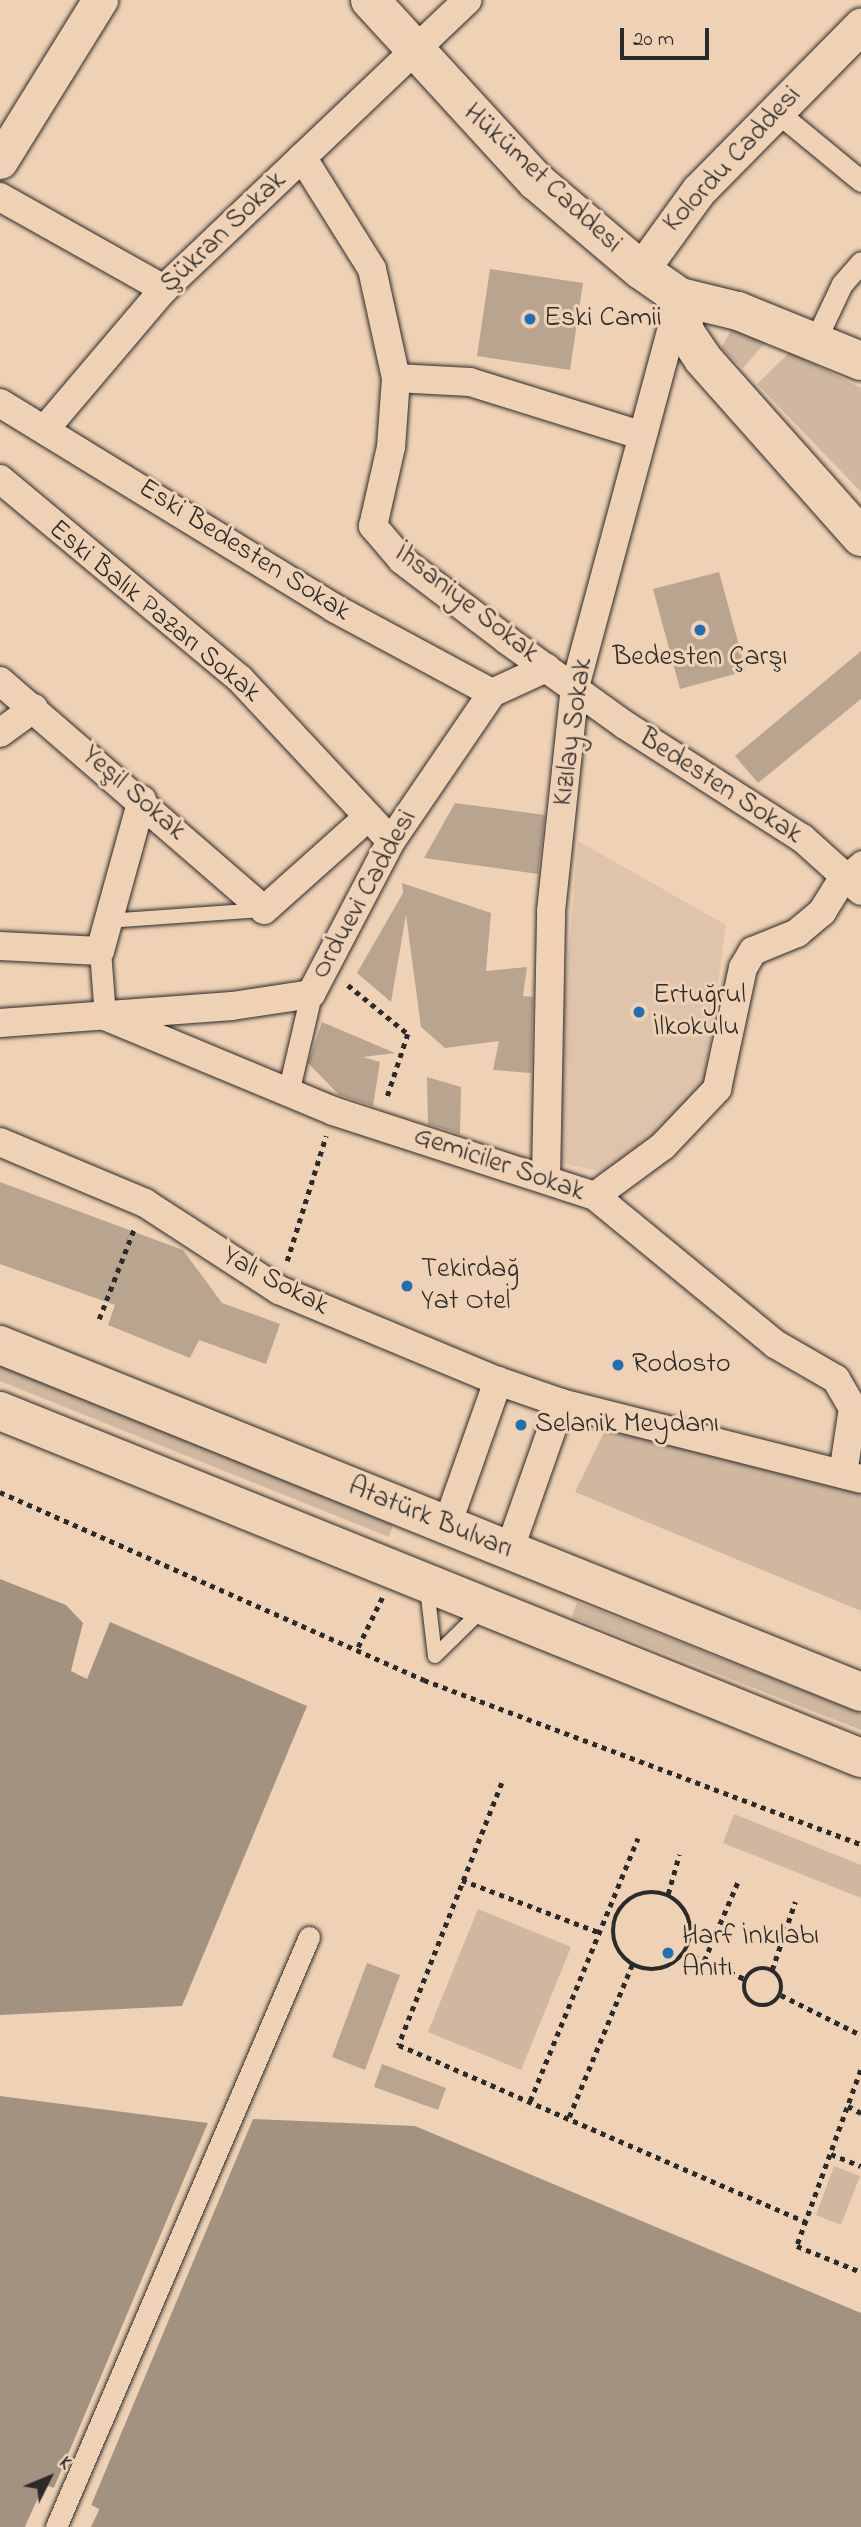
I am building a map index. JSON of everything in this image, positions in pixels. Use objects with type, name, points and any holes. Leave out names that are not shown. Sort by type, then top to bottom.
[{"type":"main road","name":"Hükümet Caddesi","points":[[370,0],[543,188],[641,270],[680,297],[738,311],[861,360]]},
{"type":"main road","points":[[680,297],[685,332],[703,359],[861,537]]},
{"type":"main road","name":"Atatürk Bulvarı","points":[[0,1345],[861,1692]]},
{"type":"main road","points":[[0,1411],[861,1758]]},
{"type":"main road","points":[[427,1583],[447,1525]]},
{"type":"main road","points":[[484,1607],[509,1551]]},
{"type":"street","points":[[0,122],[76,0]]},
{"type":"street","points":[[0,160],[100,0]]},
{"type":"street","name":"Şükran Sokak","points":[[46,428],[164,289],[467,0]]},
{"type":"street","name":"Kolordu Caddesi","points":[[641,270],[692,197],[861,26]]},
{"type":"street","points":[[776,111],[861,181]]},
{"type":"street","name":"İhsaniye Sokak","points":[[302,157],[372,269],[396,378],[391,447],[373,526],[402,560],[575,687]]},
{"type":"street","points":[[0,197],[164,289]]},
{"type":"street","points":[[815,341],[842,284],[861,262]]},
{"type":"street","name":"Kızılay Sokak","points":[[546,1179],[551,911],[575,687],[640,435],[680,297]]},
{"type":"street","points":[[396,378],[470,382],[640,435]]},
{"type":"street","name":"Eski Bedesten Sokak","points":[[0,403],[46,428],[334,608],[492,693]]},
{"type":"street","name":"Eski Balık Pazarı Sokak","points":[[0,479],[240,678],[391,841]]},
{"type":"street","points":[[492,693],[546,668]]},
{"type":"street","name":"Yeşil Sokak","points":[[0,681],[142,800],[264,910]]},
{"type":"street","name":"Bedesten Sokak","points":[[575,687],[857,874]]},
{"type":"street","name":"Orduevi Caddesi","points":[[0,1023],[36,1017],[105,1016],[310,994],[391,841],[492,693]]},
{"type":"street","points":[[0,733],[34,708]]},
{"type":"street","points":[[105,1016],[100,951],[142,800]]},
{"type":"street","points":[[264,910],[367,818]]},
{"type":"street","points":[[595,1196],[663,1146],[717,1089],[743,968],[753,951],[797,933],[822,912],[857,874]]},
{"type":"street","points":[[0,946],[100,951]]},
{"type":"street","points":[[288,1093],[310,994]]},
{"type":"street","name":"Gemiciler Sokak","points":[[105,1016],[333,1111],[595,1196],[775,1344],[836,1379],[853,1408],[852,1476]]},
{"type":"street","name":"Yalı Sokak","points":[[0,1142],[145,1202],[279,1290],[498,1381],[561,1403],[852,1476]]},
{"type":"street","points":[[447,1525],[498,1381]]},
{"type":"street","points":[[509,1551],[561,1403]]},
{"type":"street","points":[[56,2527],[309,1937]]},
{"type":"lane","points":[[107,921],[264,910]]},
{"type":"lane","points":[[427,1583],[435,1656],[484,1607]]},
{"type":"path","points":[[326,967],[408,1034],[379,1125]]},
{"type":"path","points":[[279,1290],[333,1111]]},
{"type":"path","points":[[99,1319],[145,1202]]},
{"type":"path","points":[[0,1492],[358,1647],[424,1680],[861,1844]]},
{"type":"path","points":[[358,1647],[385,1591]]},
{"type":"path","points":[[502,1783],[399,2045],[806,2222]]},
{"type":"path","points":[[530,2101],[638,1838]]},
{"type":"path","points":[[667,1894],[679,1855]]},
{"type":"path","points":[[704,1961],[739,1879]]},
{"type":"path","points":[[462,1880],[601,1933]]},
{"type":"path","points":[[641,1892],[667,1894],[691,1923],[684,1952],[657,1970],[632,1965],[615,1946],[616,1914],[641,1892]]},
{"type":"path","points":[[772,1970],[796,1902]]},
{"type":"path","points":[[608,1913],[616,1914]]},
{"type":"path","points":[[684,1952],[745,1979]]},
{"type":"path","points":[[569,2117],[632,1965]]},
{"type":"path","points":[[757,1969],[772,1970],[782,1980],[781,1995],[770,2006],[755,2005],[744,1994],[745,1979],[757,1969]]},
{"type":"path","points":[[781,1995],[861,2035]]},
{"type":"path","points":[[861,2070],[797,2246],[861,2272]]},
{"type":"path","points":[[848,2106],[861,2113]]},
{"type":"path","points":[[831,2154],[861,2166]]},
{"type":"shaded area","points":[[734,325],[766,342],[743,368],[721,348]]},
{"type":"shaded area","points":[[790,352],[861,388],[861,492],[757,384]]},
{"type":"shaded area","name":"Ertuğrul İlkokulu","points":[[578,841],[726,925],[702,1098],[614,1174],[551,1161]]},
{"type":"shaded area","points":[[0,1360],[394,1521],[389,1537],[0,1381]]},
{"type":"shaded area","points":[[606,1428],[861,1493],[861,1611],[575,1492]]},
{"type":"shaded area","points":[[0,1579],[66,1605],[83,1623],[71,1671],[87,1679],[110,1622],[307,1706],[182,2006],[0,2015]]},
{"type":"shaded area","points":[[577,1602],[861,1713],[861,1730],[572,1617]]},
{"type":"shaded area","points":[[734,1814],[861,1865],[861,1898],[723,1843]]},
{"type":"shaded area","points":[[478,1909],[571,1947],[521,2070],[428,2032]]},
{"type":"shaded area","points":[[0,2096],[208,2123],[54,2488],[44,2485],[25,2527],[0,2527]]},
{"type":"shaded area","points":[[253,2119],[415,2126],[861,2313],[861,2527],[91,2527],[99,2510],[91,2505]]},
{"type":"shaded area","points":[[834,2166],[860,2176],[841,2225],[816,2215]]},
{"type":"pier","points":[[254,2115],[91,2505],[99,2509],[88,2527],[94,2511],[88,2504]]},
{"type":"pier","points":[[209,2120],[57,2490],[46,2489],[25,2527],[44,2485],[54,2488]]},
{"type":"building","name":"Eski Camii","points":[[490,269],[583,283],[570,370],[477,356]]},
{"type":"building","name":"Bedesten Çarşı","points":[[719,572],[746,671],[680,689],[653,589]]},
{"type":"building","points":[[861,651],[861,699],[758,783],[735,756]]},
{"type":"building","points":[[455,803],[545,815],[538,874],[424,858]]},
{"type":"building","points":[[402,883],[491,913],[486,971],[527,967],[523,996],[533,997],[531,1073],[493,1070],[499,1041],[445,1048],[421,1027],[406,915],[391,1002],[357,973],[403,893]]},
{"type":"building","points":[[322,1022],[395,1053],[363,1057],[380,1062],[373,1106],[339,1095],[308,1063]]},
{"type":"building","points":[[427,1077],[461,1087],[460,1134],[428,1124]]},
{"type":"building","points":[[0,1182],[183,1250],[222,1303],[280,1324],[266,1364],[199,1340],[190,1358],[108,1325],[115,1305],[0,1264]]},
{"type":"building","points":[[367,1963],[400,1975],[365,2070],[332,2057]]},
{"type":"building","points":[[382,2064],[446,2088],[438,2110],[374,2087]]},
{"type":"place","name":"Eski Camii","points":[[530,319]]},
{"type":"place","name":"Bedesten Çarşı","points":[[700,630]]},
{"type":"place","name":"Ertuğrul İlkokulu","points":[[639,1012]]},
{"type":"place","name":"Tekirdağ Yat Otel","points":[[407,1286]]},
{"type":"place","name":"Rodosto","points":[[618,1365]]},
{"type":"place","name":"Selanik Meydanı","points":[[521,1425]]},
{"type":"place","name":"Harf İnkılabı Anıtı","points":[[668,1953]]}]
